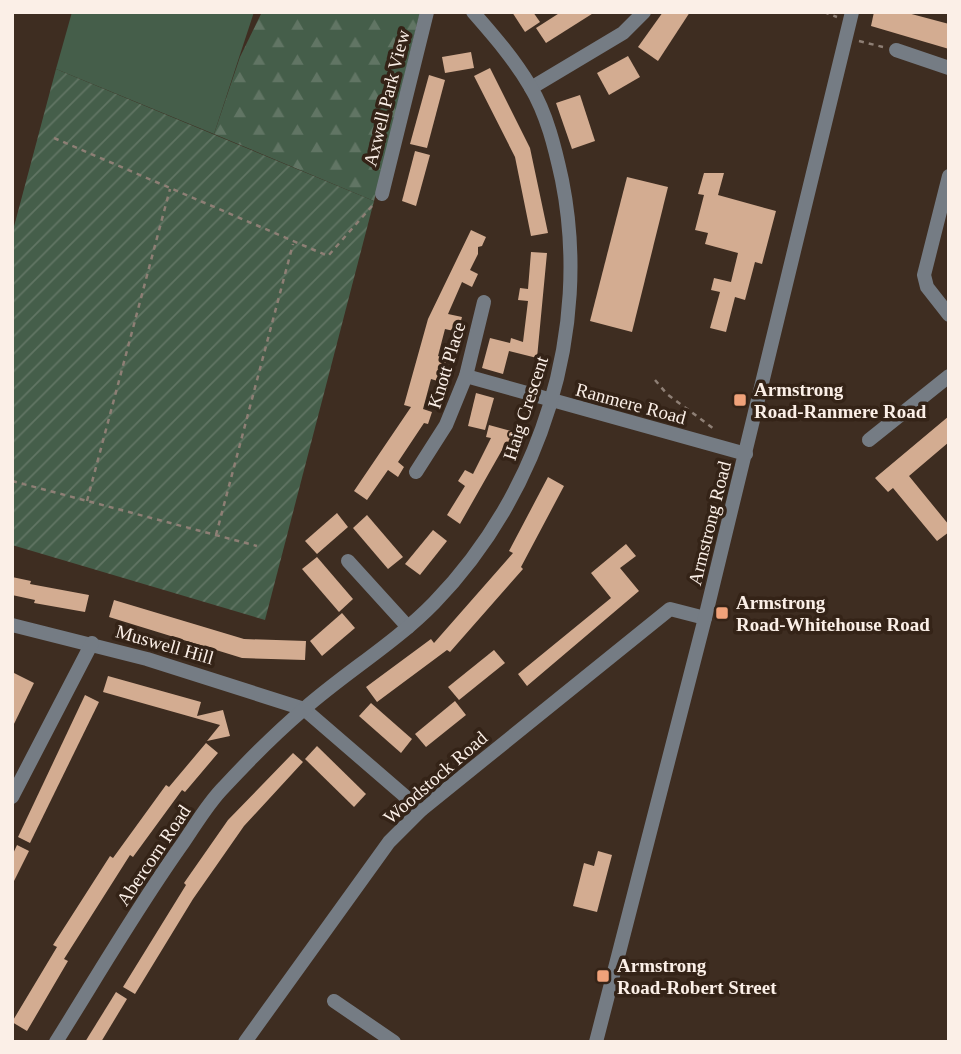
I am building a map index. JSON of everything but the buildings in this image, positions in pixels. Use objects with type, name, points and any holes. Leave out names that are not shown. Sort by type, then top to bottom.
[{"type":"street","name":"Axwell Park View","points":[[382,194],[428,12]]},
{"type":"street","name":"Haig Crescent","points":[[304,709],[408,627],[433,604],[478,553],[520,484],[551,401],[565,343],[572,260],[567,206],[555,144],[531,88],[505,48],[473,12]]},
{"type":"street","points":[[531,88],[622,33],[644,12]]},
{"type":"street","name":"Armstrong Road","points":[[596,1042],[746,454],[852,12]]},
{"type":"street","points":[[896,50],[949,68]]},
{"type":"street","points":[[949,176],[924,275],[928,287],[949,315]]},
{"type":"street","name":"Knott Place","points":[[416,472],[446,425],[466,376],[484,302]]},
{"type":"street","name":"Ranmere Road","points":[[466,376],[746,454]]},
{"type":"street","points":[[869,440],[949,376]]},
{"type":"street","points":[[348,561],[408,627]]},
{"type":"street","name":"Woodstock Road","points":[[244,1042],[389,842],[421,810],[670,608],[705,618]]},
{"type":"street","name":"Muswell Hill","points":[[12,625],[92,643],[280,699],[304,709],[421,810]]},
{"type":"street","points":[[12,797],[92,643]]},
{"type":"street","name":"Abercorn Road","points":[[56,1042],[163,871],[222,789],[304,709]]},
{"type":"street","points":[[334,1001],[374,1036],[394,1042]]},
{"type":"path","points":[[54,138],[328,256],[382,194]]},
{"type":"path","points":[[87,501],[170,189]]},
{"type":"path","points":[[216,535],[293,243]]},
{"type":"path","points":[[655,380],[667,394],[714,429]]},
{"type":"path","points":[[12,481],[257,546]]},
{"type":"green space","points":[[72,12],[254,12],[214,134],[56,69]]},
{"type":"green space","points":[[262,12],[420,12],[374,201],[214,134],[240,57]]},
{"type":"green space","points":[[56,69],[374,201],[265,620],[12,545],[12,234]]},
{"type":"place","name":"Armstrong Road-Ranmere Road","points":[[740,400]]},
{"type":"place","name":"Armstrong Road-Whitehouse Road","points":[[722,613]]},
{"type":"place","name":"Armstrong Road-Robert Street","points":[[603,976]]}]
